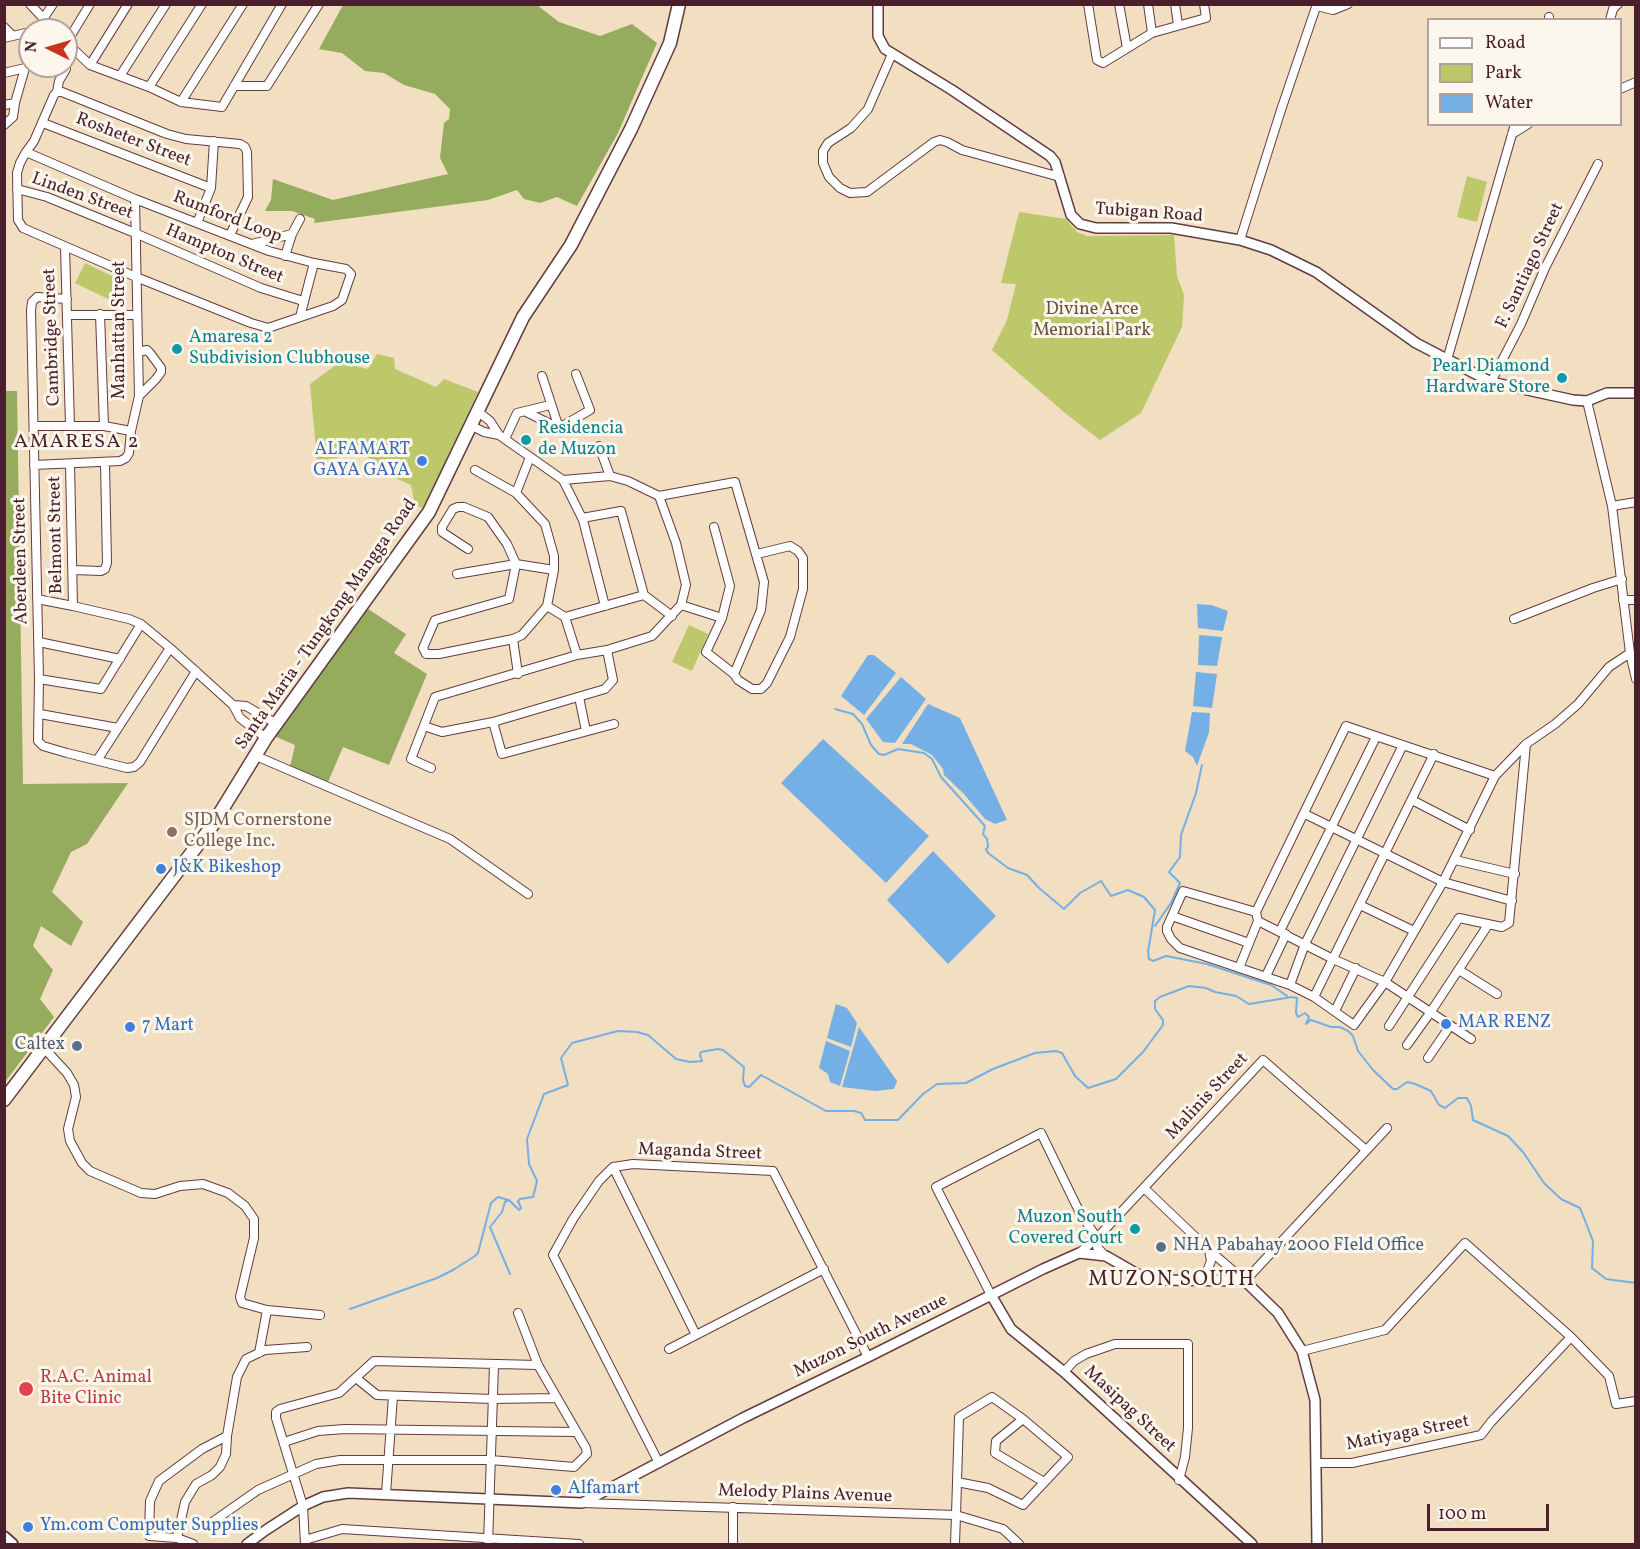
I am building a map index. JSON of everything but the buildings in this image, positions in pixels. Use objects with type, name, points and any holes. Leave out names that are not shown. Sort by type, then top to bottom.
[{"type":"main road","name":"Santa Maria - Tungkong Mangga Road","points":[[4,1100],[212,826],[266,738],[429,512],[523,317],[571,245],[631,129],[670,43],[679,4]]},
{"type":"main road","points":[[4,1537],[12,1545]]},
{"type":"street","points":[[30,4],[41,18]]},
{"type":"street","points":[[44,18],[53,4]]},
{"type":"street","points":[[78,23],[90,4]]},
{"type":"street","points":[[90,65],[128,4]]},
{"type":"street","points":[[120,76],[166,4]]},
{"type":"street","points":[[149,87],[202,4]]},
{"type":"street","points":[[181,102],[243,4]]},
{"type":"street","points":[[78,54],[90,65],[149,87],[181,102],[222,107],[282,4]]},
{"type":"street","points":[[234,86],[267,86],[319,4]]},
{"type":"street","name":"Tubigan Road","points":[[878,4],[878,36],[885,49],[1045,152],[1055,162],[1071,215],[1080,224],[1096,228],[1171,228],[1240,240],[1271,250],[1316,272],[1416,343],[1491,382],[1573,400],[1587,401],[1607,393],[1635,393]]},
{"type":"street","points":[[1088,4],[1099,63],[1152,33],[1206,18],[1204,4]]},
{"type":"street","points":[[1119,4],[1127,48]]},
{"type":"street","points":[[1148,4],[1152,33]]},
{"type":"street","points":[[1175,4],[1178,25]]},
{"type":"street","points":[[1240,240],[1317,5],[1333,10],[1348,4]]},
{"type":"street","points":[[1611,18],[1613,9],[1618,4]]},
{"type":"street","points":[[4,27],[9,37]]},
{"type":"street","points":[[892,54],[868,109],[851,128],[828,143],[823,151],[823,163],[829,177],[840,188],[850,193],[867,192],[934,142],[940,140],[962,150],[1060,177]]},
{"type":"street","points":[[4,126],[13,117],[24,78]]},
{"type":"street","points":[[61,78],[43,123],[20,163],[17,173],[19,225],[136,277],[268,328],[300,317],[314,263]]},
{"type":"street","points":[[57,92],[167,134],[186,139],[240,144],[245,147],[248,152],[248,197],[230,235]]},
{"type":"street","points":[[4,105],[15,103]]},
{"type":"street","name":"Rosheter Street","points":[[43,123],[211,188]]},
{"type":"street","points":[[1447,360],[1514,126]]},
{"type":"street","points":[[1512,134],[1525,126]]},
{"type":"street","points":[[197,223],[211,188],[214,141]]},
{"type":"street","name":"Rumford Loop","points":[[26,152],[135,199],[252,244],[285,256],[346,269],[351,274],[342,300],[338,304],[300,317]]},
{"type":"street","name":"F. Santiago Street","points":[[1491,382],[1521,324],[1549,259],[1598,164]]},
{"type":"street","name":"Linden Street","points":[[17,189],[48,197],[135,233]]},
{"type":"street","name":"Manhattan Street","points":[[105,463],[120,461],[129,453],[131,431],[139,396],[135,199]]},
{"type":"street","points":[[285,256],[300,219]]},
{"type":"street","name":"Hampton Street","points":[[135,233],[261,288],[303,301]]},
{"type":"street","points":[[252,244],[292,234]]},
{"type":"street","name":"Cambridge Street","points":[[65,247],[70,426]]},
{"type":"street","name":"Aberdeen Street","points":[[67,298],[37,297],[32,302],[40,714],[38,741],[43,746],[98,759]]},
{"type":"street","points":[[100,314],[104,426]]},
{"type":"street","points":[[67,315],[137,315]]},
{"type":"street","points":[[138,352],[147,350],[161,368],[156,379],[139,396]]},
{"type":"street","points":[[560,428],[590,410],[576,374]]},
{"type":"street","points":[[542,376],[550,405],[560,428]]},
{"type":"street","points":[[1587,401],[1612,506],[1635,679]]},
{"type":"street","points":[[502,437],[517,413],[550,405]]},
{"type":"street","points":[[477,411],[502,437],[563,480],[582,518],[605,606]]},
{"type":"street","points":[[526,412],[560,428]]},
{"type":"street","points":[[470,425],[483,432],[502,437]]},
{"type":"street","points":[[34,426],[104,426],[131,431]]},
{"type":"street","points":[[599,446],[610,476]]},
{"type":"street","points":[[516,493],[530,457]]},
{"type":"street","points":[[34,465],[105,463],[107,563],[105,569],[101,571],[74,570]]},
{"type":"street","name":"Belmont Street","points":[[70,464],[73,606]]},
{"type":"street","points":[[468,549],[442,532],[442,527],[453,509],[458,507],[464,507],[488,517],[507,544],[516,564],[509,599],[435,620],[423,648],[426,654],[439,654],[513,639],[522,635],[547,606],[554,570],[554,556],[545,524],[516,493],[475,470]]},
{"type":"street","points":[[563,480],[610,476],[628,481],[646,492],[659,496],[735,482],[764,582],[761,610],[734,674]]},
{"type":"street","points":[[431,768],[411,759],[435,697],[577,655],[608,650],[652,636],[672,616],[681,605],[686,585],[676,543],[659,496]]},
{"type":"street","points":[[1612,506],[1635,502]]},
{"type":"street","points":[[582,518],[621,511],[644,595],[672,616]]},
{"type":"street","points":[[714,527],[730,586],[722,618],[706,652],[752,689],[761,688],[767,683],[790,637],[803,589],[803,558],[798,551],[790,546],[757,554]]},
{"type":"street","points":[[457,574],[516,564],[554,570]]},
{"type":"street","points":[[1514,619],[1622,579]]},
{"type":"street","points":[[565,617],[644,595]]},
{"type":"street","points":[[37,599],[129,619],[141,624],[233,705],[240,718],[266,738]]},
{"type":"street","points":[[1623,600],[1635,600]]},
{"type":"street","points":[[681,605],[722,618]]},
{"type":"street","points":[[547,606],[565,617],[577,655]]},
{"type":"street","points":[[39,679],[101,688],[141,624]]},
{"type":"street","points":[[513,639],[518,674]]},
{"type":"street","points":[[39,642],[120,659]]},
{"type":"street","points":[[170,648],[98,759],[127,768],[134,767],[140,762],[196,671]]},
{"type":"street","points":[[424,726],[442,732],[493,722],[605,689],[613,680],[608,650]]},
{"type":"street","points":[[1256,912],[1183,891],[1167,931],[1180,948],[1290,985],[1314,997],[1354,1024],[1385,982],[1443,882],[1495,776],[1526,744],[1555,724],[1578,704],[1609,667],[1630,653]]},
{"type":"street","points":[[579,698],[586,731]]},
{"type":"street","points":[[233,705],[246,706],[277,724]]},
{"type":"street","points":[[40,714],[118,728]]},
{"type":"street","points":[[493,722],[502,754],[614,724]]},
{"type":"street","points":[[1239,968],[1258,921],[1256,912],[1346,726],[1495,776]]},
{"type":"street","points":[[1266,976],[1283,932],[1331,827],[1376,737]]},
{"type":"street","points":[[1389,1026],[1455,920],[1462,917],[1502,927],[1509,923],[1526,744]]},
{"type":"street","points":[[1290,985],[1305,944],[1403,745]]},
{"type":"street","points":[[1314,997],[1434,754]]},
{"type":"street","points":[[256,756],[450,839],[528,894]]},
{"type":"street","points":[[1412,800],[1470,830]]},
{"type":"street","points":[[1305,814],[1443,882],[1512,901]]},
{"type":"street","points":[[1455,860],[1515,874]]},
{"type":"street","points":[[1360,905],[1414,931]]},
{"type":"street","points":[[1172,916],[1249,943]]},
{"type":"street","points":[[1258,921],[1385,982],[1471,1039]]},
{"type":"street","points":[[1407,1045],[1488,925]]},
{"type":"street","points":[[1335,1011],[1356,968]]},
{"type":"street","points":[[1459,970],[1497,994]]},
{"type":"street","points":[[1428,1058],[1450,1026]]},
{"type":"street","points":[[44,1048],[67,1073],[74,1085],[76,1097],[68,1129],[74,1148],[82,1163],[90,1171],[141,1193],[154,1194],[180,1186],[202,1184],[228,1193],[245,1206],[254,1219],[254,1238],[240,1297],[242,1303],[267,1310],[320,1315]]},
{"type":"street","name":"Malinis Street","points":[[1079,1253],[1097,1238],[1263,1060],[1366,1150]]},
{"type":"street","points":[[1079,1253],[1105,1256],[1146,1277],[1161,1280],[1245,1281],[1387,1128]]},
{"type":"street","points":[[991,1295],[936,1187],[1041,1133],[1080,1213],[1097,1238],[1097,1247],[1105,1256]]},
{"type":"street","name":"Maganda Street","points":[[659,1463],[553,1255],[599,1181],[613,1167],[633,1164],[773,1171],[868,1358]]},
{"type":"street","points":[[613,1167],[696,1335]]},
{"type":"street","points":[[1144,1188],[1278,1313],[1302,1351],[1315,1400],[1317,1545]]},
{"type":"street","points":[[1302,1351],[1385,1330],[1465,1243],[1571,1337],[1609,1376],[1616,1404],[1635,1401]]},
{"type":"street","points":[[1188,1281],[1200,1278],[1207,1271],[1211,1260],[1209,1250]]},
{"type":"street","name":"Muzon South Avenue","points":[[582,1503],[741,1419],[1079,1253]]},
{"type":"street","points":[[669,1349],[824,1269]]},
{"type":"street","name":"Masipag Street","points":[[991,1295],[1011,1329],[1064,1372],[1252,1545]]},
{"type":"street","points":[[260,1353],[267,1310]]},
{"type":"street","points":[[197,1522],[208,1525],[258,1490],[316,1464],[340,1460],[491,1460],[574,1467],[587,1454],[586,1448],[538,1365],[518,1313]]},
{"type":"street","name":"Matiyaga Street","points":[[1317,1463],[1352,1462],[1481,1435],[1571,1337]]},
{"type":"street","points":[[1064,1372],[1086,1353],[1115,1344],[1188,1344],[1188,1428],[1185,1457],[1179,1480]]},
{"type":"street","points":[[177,1538],[185,1502],[196,1484],[212,1475],[220,1467],[226,1454],[237,1377],[246,1359],[260,1353],[297,1346],[307,1347]]},
{"type":"street","points":[[538,1365],[374,1361],[339,1393],[276,1412],[303,1506],[305,1542],[342,1529],[488,1542],[579,1545]]},
{"type":"street","points":[[488,1542],[494,1365]]},
{"type":"street","points":[[356,1378],[377,1395],[493,1399],[556,1398]]},
{"type":"street","points":[[386,1494],[393,1396]]},
{"type":"street","points":[[955,1545],[959,1417],[992,1397],[1023,1419],[1068,1457],[1023,1505],[988,1488],[957,1482]]},
{"type":"street","points":[[1023,1419],[996,1442],[995,1453],[1044,1482]]},
{"type":"street","points":[[284,1442],[318,1431],[390,1429],[575,1432]]},
{"type":"street","points":[[193,1545],[177,1538],[149,1536],[150,1501],[159,1481],[202,1449],[227,1436]]},
{"type":"street","points":[[248,1545],[266,1530],[303,1506],[323,1497],[348,1493],[582,1503]]},
{"type":"street","name":"Melody Plains Avenue","points":[[582,1503],[956,1515],[1003,1529],[1019,1545]]},
{"type":"street","points":[[733,1507],[733,1545]]},
{"type":"green space","points":[[343,5],[537,5],[559,22],[600,36],[632,24],[657,43],[618,133],[577,206],[557,197],[540,203],[524,199],[517,190],[488,200],[314,223],[315,219],[292,211],[265,211],[271,200],[273,179],[333,200],[448,174],[440,158],[444,123],[449,119],[450,109],[435,94],[404,85],[384,73],[365,71],[342,53],[319,49]]},
{"type":"green space","points":[[1467,176],[1487,182],[1477,222],[1457,217]]},
{"type":"green space","name":"Divine Arce Memorial Park","points":[[1019,212],[1066,219],[1077,232],[1087,236],[1174,235],[1177,276],[1184,295],[1182,327],[1141,413],[1100,440],[992,350],[1007,320],[1016,284],[1001,283]]},
{"type":"green space","points":[[85,263],[118,279],[108,299],[75,283]]},
{"type":"green space","points":[[377,354],[394,358],[395,369],[436,387],[444,379],[478,392],[424,509],[415,505],[411,485],[386,474],[378,464],[350,446],[338,458],[317,460],[310,384],[340,362],[368,369]]},
{"type":"green space","points":[[5,391],[17,391],[23,784],[128,783],[87,844],[71,852],[52,892],[83,922],[71,946],[41,926],[33,946],[53,970],[40,999],[54,1017],[5,1082]]},
{"type":"green space","points":[[365,607],[406,634],[394,653],[427,674],[389,765],[343,747],[328,782],[290,767],[295,745],[274,736]]},
{"type":"green space","points":[[689,625],[708,634],[692,671],[672,662]]},
{"type":"water","points":[[1197,604],[1211,605],[1228,611],[1223,631],[1198,628]]},
{"type":"water","points":[[1199,635],[1222,637],[1217,666],[1198,665]]},
{"type":"water","points":[[868,655],[874,655],[896,673],[864,715],[841,696]]},
{"type":"water","points":[[1196,672],[1217,674],[1212,708],[1193,706]]},
{"type":"water","points":[[901,677],[926,699],[895,743],[883,742],[866,719]]},
{"type":"water","points":[[928,704],[960,718],[1007,820],[995,824],[985,819],[944,775],[943,769],[932,755],[911,744],[902,744]]},
{"type":"water","points":[[1192,712],[1210,713],[1209,732],[1197,766],[1193,757],[1185,751]]},
{"type":"water","points":[[823,739],[929,836],[886,883],[781,783]]},
{"type":"water","points":[[933,851],[996,916],[948,964],[887,900]]},
{"type":"water","points":[[836,1004],[847,1008],[857,1023],[851,1047],[827,1038]]},
{"type":"water","points":[[859,1027],[897,1081],[894,1089],[875,1091],[842,1087]]},
{"type":"water","points":[[826,1041],[850,1051],[840,1086],[830,1082],[828,1074],[819,1068]]},
{"type":"waterway","points":[[835,709],[853,714],[862,724],[871,745],[879,754],[884,755],[898,749],[924,753],[932,759],[941,777],[985,826],[983,834],[987,839],[988,853],[1008,868],[1027,875],[1064,909],[1080,893],[1101,881],[1111,896],[1128,890],[1144,897],[1155,910],[1148,952],[1149,959],[1153,961],[1166,956],[1207,964],[1271,985],[1287,996]]},
{"type":"waterway","points":[[1155,926],[1171,903],[1180,883],[1169,872],[1180,857],[1181,835],[1196,793],[1202,765]]},
{"type":"waterway","points":[[510,1274],[490,1227],[502,1212],[505,1202],[509,1200],[519,1210],[521,1208],[518,1201],[520,1199],[533,1197],[537,1181],[529,1164],[527,1139],[544,1094],[568,1085],[561,1058],[572,1043],[618,1031],[648,1035],[676,1059],[690,1062],[702,1061],[701,1052],[723,1050],[744,1067],[745,1086],[749,1087],[761,1075],[826,1111],[854,1111],[861,1113],[865,1120],[898,1120],[923,1094],[937,1084],[966,1083],[993,1069],[1035,1053],[1056,1051],[1062,1053],[1075,1076],[1088,1088],[1116,1079],[1143,1052],[1163,1025],[1163,1020],[1155,1009],[1155,1001],[1189,986],[1236,996],[1249,1004],[1297,998],[1298,1017],[1305,1013],[1309,1017],[1306,1024],[1311,1020],[1348,1031],[1353,1036],[1358,1051],[1373,1070],[1393,1089],[1407,1082],[1415,1084],[1431,1091],[1439,1105],[1445,1108],[1458,1098],[1467,1098],[1473,1120],[1508,1136],[1523,1152],[1544,1183],[1561,1199],[1580,1208],[1593,1241],[1592,1268],[1606,1279],[1636,1283]]},
{"type":"waterway","points":[[350,1309],[437,1278],[475,1256],[478,1253],[491,1203],[498,1197],[508,1200]]},
{"type":"place","name":"Amaresa 2 Subdivision Clubhouse","points":[[177,349]]},
{"type":"place","name":"Pearl Diamond Hardware Store","points":[[1562,378]]},
{"type":"place","name":"Residencia de Muzon","points":[[526,440]]},
{"type":"place","name":"ALFAMART GAYA GAYA","points":[[422,461]]},
{"type":"place","name":"SJDM Cornerstone College Inc.","points":[[172,832]]},
{"type":"place","name":"J&K Bikeshop","points":[[161,869]]},
{"type":"place","name":"MAR RENZ","points":[[1446,1024]]},
{"type":"place","name":"7 Mart","points":[[130,1027]]},
{"type":"place","name":"Caltex","points":[[77,1046]]},
{"type":"place","name":"Muzon South Covered Court","points":[[1135,1229]]},
{"type":"place","name":"NHA Pabahay 2000 FIeld Office","points":[[1161,1247]]},
{"type":"place","name":"R.A.C. Animal Bite Clinic","points":[[26,1389]]},
{"type":"place","name":"Alfamart","points":[[556,1490]]},
{"type":"place","name":"Ym.com Computer Supplies","points":[[28,1527]]},
{"type":"district","name":"AMARESA 2","points":[[77,443]]},
{"type":"district","name":"MUZON SOUTH","points":[[1172,1281]]}]
